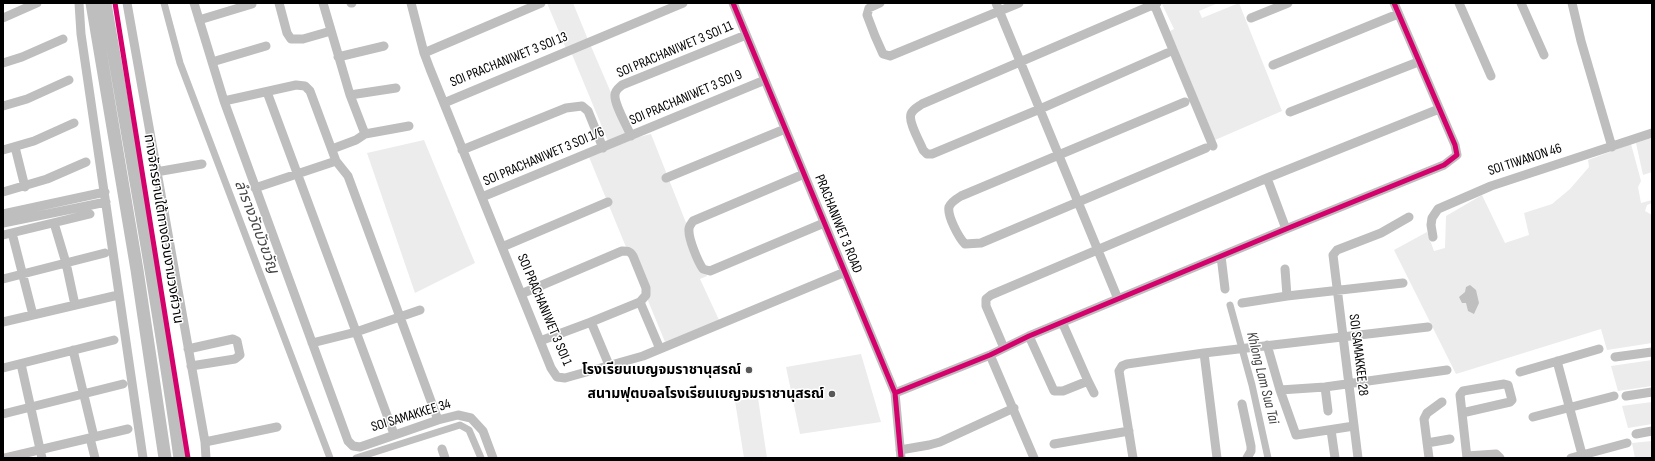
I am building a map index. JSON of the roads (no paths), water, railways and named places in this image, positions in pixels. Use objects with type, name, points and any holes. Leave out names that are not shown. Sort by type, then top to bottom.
[{"type":"highway","points":[[92,3],[137,270],[166,458]]},
{"type":"highway","points":[[105,3],[152,269],[180,458]]},
{"type":"street","points":[[3,18],[37,3]]},
{"type":"street","points":[[79,3],[81,34],[144,458]]},
{"type":"street","points":[[127,3],[205,442],[206,458]]},
{"type":"street","points":[[194,3],[224,102],[312,343],[356,332],[420,310]]},
{"type":"street","points":[[279,3],[287,33],[291,39],[303,39],[330,31]]},
{"type":"street","points":[[324,3],[330,31],[338,57],[350,95],[365,134]]},
{"type":"street","name":"SOI PRACHANIWET 3 SOI 13","points":[[413,3],[424,53],[444,103],[683,3]]},
{"type":"street","points":[[424,53],[541,3]]},
{"type":"street","name":"PRACHANIWET 3 ROAD","points":[[733,3],[895,393],[901,454]]},
{"type":"street","points":[[880,3],[869,8],[867,15],[883,54],[886,56],[890,56],[998,7],[1019,3]]},
{"type":"street","points":[[1250,18],[1288,3]]},
{"type":"street","points":[[895,393],[990,355],[1029,336],[1118,298],[1444,165],[1452,159],[1457,155],[1455,145],[1438,109],[1394,3]]},
{"type":"street","points":[[1459,3],[1491,76]]},
{"type":"street","points":[[1521,3],[1544,55]]},
{"type":"street","points":[[1572,3],[1583,48],[1612,147]]},
{"type":"street","points":[[199,20],[252,4]]},
{"type":"street","points":[[1167,53],[1040,109],[932,154],[927,154],[923,150],[910,120],[911,114],[922,104],[1156,4],[1210,147],[981,242],[971,244],[965,244],[961,240],[949,214],[949,206],[960,196],[1184,102]]},
{"type":"street","points":[[998,7],[1118,298]]},
{"type":"street","points":[[1273,65],[1398,14]]},
{"type":"street","name":"SOI PRACHANIWET 3 SOI 11","points":[[631,136],[614,94],[622,85],[746,35]]},
{"type":"street","points":[[3,62],[22,57],[63,39]]},
{"type":"street","points":[[212,62],[266,46]]},
{"type":"street","points":[[338,57],[384,46]]},
{"type":"street","points":[[1290,112],[1418,62]]},
{"type":"street","points":[[3,106],[27,99],[69,80]]},
{"type":"street","name":"SOI PRACHANIWET 3 SOI 9","points":[[617,142],[765,80]]},
{"type":"street","points":[[224,102],[296,85],[305,86],[310,91],[336,161],[348,176],[438,420]]},
{"type":"street","points":[[350,95],[396,88]]},
{"type":"street","points":[[267,92],[394,434]]},
{"type":"street","name":"SOI PRACHANIWET 3 SOI 1","points":[[444,103],[551,368],[557,377],[565,378],[644,356],[844,272]]},
{"type":"street","points":[[462,150],[566,108],[582,106],[588,111],[603,148]]},
{"type":"street","points":[[1004,348],[986,306],[986,299],[991,295],[1267,178],[1438,109]]},
{"type":"street","points":[[3,150],[34,141],[74,123]]},
{"type":"street","points":[[332,149],[356,140],[365,134],[409,126]]},
{"type":"street","points":[[666,178],[785,128]]},
{"type":"street","name":"SOI TIWANON 46","points":[[1433,237],[1431,225],[1432,218],[1438,209],[1491,186],[1652,133]]},
{"type":"street","name":"SOI PRACHANIWET 3 SOI 1/6","points":[[482,198],[617,142]]},
{"type":"street","points":[[15,147],[25,187]]},
{"type":"street","points":[[256,188],[336,161]]},
{"type":"street","points":[[3,192],[25,187],[86,162]]},
{"type":"street","points":[[156,172],[202,164]]},
{"type":"street","points":[[804,174],[693,221],[690,224],[688,232],[694,249],[701,266],[706,271],[710,271],[824,223]]},
{"type":"street","points":[[1267,178],[1286,229]]},
{"type":"street","points":[[3,214],[105,192]]},
{"type":"street","points":[[3,223],[106,202]]},
{"type":"street","points":[[502,247],[608,202]]},
{"type":"street","points":[[3,235],[90,214]]},
{"type":"street","name":"SOI SAMAKKEE 28","points":[[1358,458],[1336,290],[1333,255],[1337,250],[1383,232],[1409,216]]},
{"type":"street","points":[[54,223],[66,263],[75,305]]},
{"type":"street","points":[[12,233],[33,315]]},
{"type":"street","points":[[521,294],[622,252],[630,252],[640,272],[647,292],[640,302],[540,341]]},
{"type":"street","points":[[3,279],[105,253]]},
{"type":"street","points":[[1222,256],[1225,289]]},
{"type":"street","points":[[1285,269],[1287,296]]},
{"type":"street","points":[[1242,303],[1287,296],[1403,283]]},
{"type":"street","points":[[3,322],[114,296]]},
{"type":"street","points":[[640,302],[660,349]]},
{"type":"street","points":[[591,322],[609,365]]},
{"type":"street","points":[[1062,322],[1094,393]]},
{"type":"street","points":[[1134,458],[1119,372],[1122,366],[1134,362],[1204,353],[1428,327]]},
{"type":"street","points":[[1029,336],[1054,391],[1063,391],[1088,380]]},
{"type":"street","points":[[188,349],[233,339],[237,341],[240,355],[235,359],[191,366]]},
{"type":"street","points":[[3,368],[114,340]]},
{"type":"street","name":"SOI SAMAKKEE 34","points":[[312,343],[345,434],[348,441],[353,446],[360,447],[394,434],[458,415],[471,418],[483,431],[493,458]]},
{"type":"street","points":[[1267,346],[1280,390],[1296,435],[1354,426]]},
{"type":"street","points":[[1520,372],[1599,349]]},
{"type":"street","points":[[73,350],[84,394],[95,458]]},
{"type":"street","points":[[1615,356],[1652,352]]},
{"type":"street","points":[[1204,353],[1217,458]]},
{"type":"street","points":[[990,355],[1014,408],[1034,458]]},
{"type":"street","points":[[1557,361],[1583,456]]},
{"type":"street","points":[[21,364],[41,454]]},
{"type":"street","points":[[1280,390],[1325,387],[1447,370]]},
{"type":"street","points":[[3,414],[123,384]]},
{"type":"street","points":[[1462,412],[1510,402],[1512,400],[1508,385],[1504,384],[1461,393],[1460,395],[1467,457],[1496,454],[1500,458]]},
{"type":"street","points":[[1325,387],[1328,411]]},
{"type":"street","points":[[1626,396],[1652,392]]},
{"type":"street","points":[[1533,417],[1614,396]]},
{"type":"street","points":[[1429,458],[1425,416],[1431,409],[1442,402]]},
{"type":"street","points":[[1242,404],[1251,446],[1251,451],[1247,458]]},
{"type":"street","points":[[901,454],[940,442],[1014,408]]},
{"type":"street","points":[[205,442],[277,427]]},
{"type":"street","points":[[5,458],[41,454],[92,438],[128,430]]},
{"type":"street","points":[[1331,430],[1334,458]]},
{"type":"street","points":[[1054,444],[1130,431]]},
{"type":"street","points":[[1636,434],[1652,431]]},
{"type":"street","points":[[1427,443],[1450,439]]},
{"type":"street","points":[[1571,458],[1583,456],[1626,443]]},
{"type":"street","points":[[442,449],[445,458]]},
{"type":"waterway","name":"ลำรางวัดบัวขวัญ","points":[[164,3],[180,63],[330,458]]},
{"type":"waterway","name":"Khlong Lam Sua Tai","points":[[1230,305],[1252,385],[1268,458]]},
{"type":"waterway","name":"ลำรางวัดบัวขวัญ","points":[[356,458],[460,425],[469,430],[481,458]]},
{"type":"place","name":"โรงเรียนเบญจมราชานุสรณ์","points":[[749,370]]},
{"type":"place","name":"สนามฟุตบอลโรงเรียนเบญจมราชานุสรณ์","points":[[832,394]]}]
